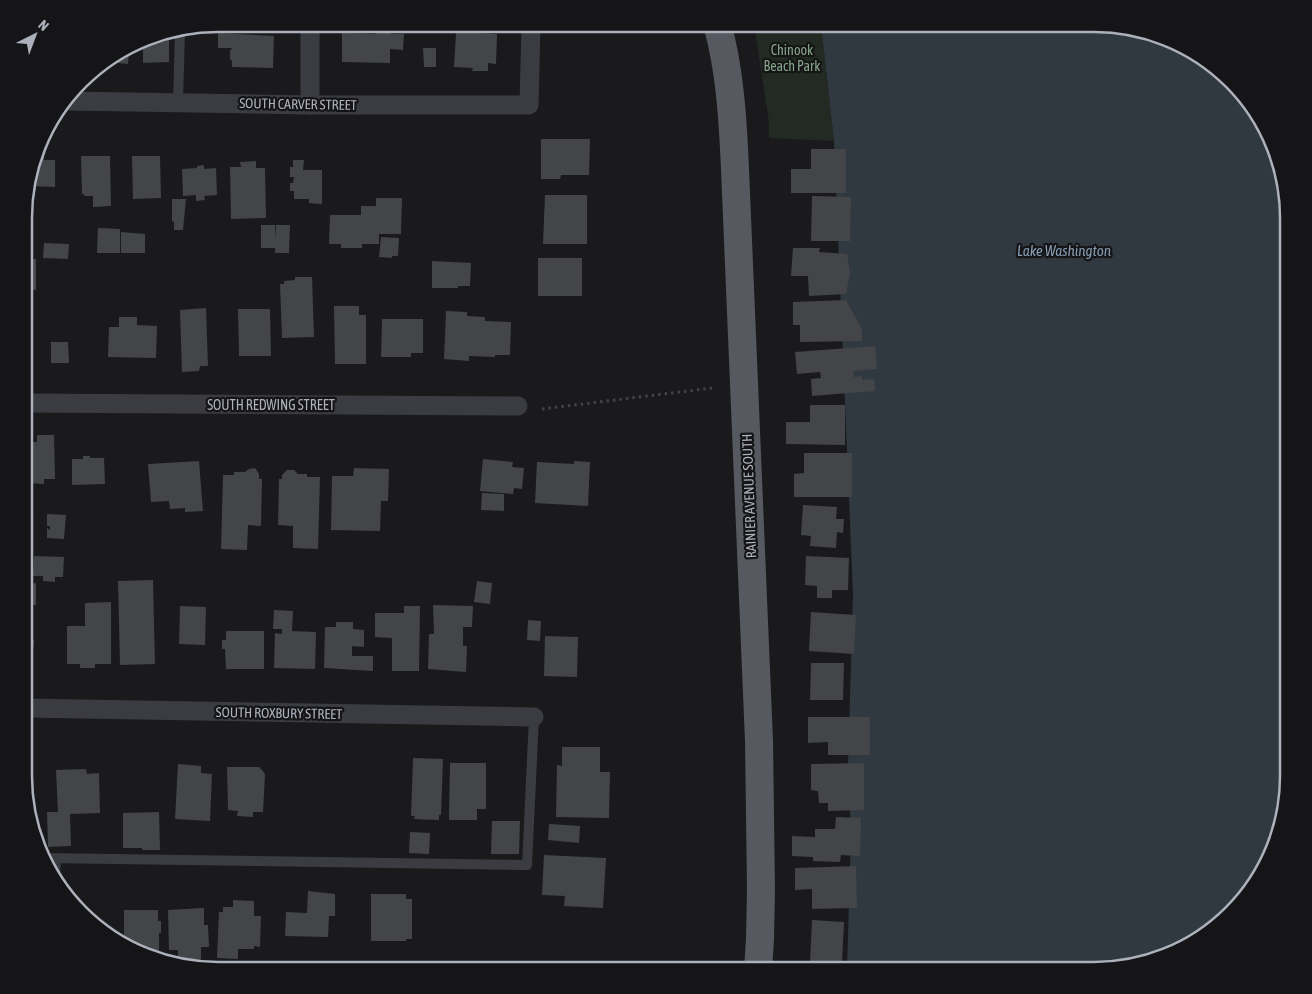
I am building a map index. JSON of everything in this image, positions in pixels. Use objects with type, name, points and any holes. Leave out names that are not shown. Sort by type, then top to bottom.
[{"type":"main road","name":"RAINIER AVENUE SOUTH","points":[[719,32],[728,82],[735,169],[759,741],[761,888],[759,962]]},
{"type":"street","points":[[310,32],[310,105]]},
{"type":"street","name":"SOUTH CARVER STREET","points":[[75,100],[310,105],[529,105],[531,32]]},
{"type":"street","name":"SOUTH REDWING STREET","points":[[32,404],[518,406]]},
{"type":"street","name":"SOUTH ROXBURY STREET","points":[[32,708],[534,717]]},
{"type":"lane","points":[[178,103],[180,37]]},
{"type":"lane","points":[[52,859],[527,865],[534,717]]},
{"type":"lane","points":[[56,859],[56,866]]},
{"type":"path","points":[[542,409],[712,388]]},
{"type":"green space","name":"Chinook Beach Park","points":[[755,32],[822,32],[834,141],[769,138],[769,122]]},
{"type":"water","name":"Lake Washington","points":[[822,32],[1094,32],[1130,36],[1153,42],[1187,57],[1207,71],[1241,105],[1255,125],[1270,159],[1276,182],[1280,218],[1280,776],[1278,800],[1270,835],[1255,869],[1241,889],[1207,923],[1187,937],[1153,952],[1130,958],[1094,962],[847,962],[851,834],[848,766],[853,594],[834,141]]},
{"type":"building","points":[[376,32],[391,32],[391,34],[404,34],[403,50],[390,49],[390,63],[342,62],[342,33],[376,34]]},
{"type":"building","points":[[218,33],[274,36],[273,68],[232,67],[230,51],[232,48],[218,48]]},
{"type":"building","points":[[456,33],[497,34],[496,64],[488,63],[488,71],[472,71],[473,68],[454,67]]},
{"type":"building","points":[[169,39],[169,62],[143,63],[143,49]]},
{"type":"building","points":[[423,48],[436,48],[436,67],[424,67]]},
{"type":"building","points":[[129,55],[128,64],[117,63]]},
{"type":"building","points":[[541,139],[590,139],[589,175],[561,175],[560,179],[541,179]]},
{"type":"building","points":[[811,149],[846,149],[846,193],[791,193],[791,169],[811,169]]},
{"type":"building","points":[[81,156],[110,156],[111,206],[93,207],[93,196],[84,196],[82,194]]},
{"type":"building","points":[[132,156],[160,156],[161,198],[133,199]]},
{"type":"building","points":[[43,157],[44,160],[55,160],[55,187],[35,186]]},
{"type":"building","points":[[293,160],[304,160],[303,170],[322,170],[322,204],[309,203],[309,199],[294,199],[294,191],[290,191],[290,183],[293,183],[294,177],[290,177],[290,167],[293,167]]},
{"type":"building","points":[[256,161],[256,168],[265,168],[266,218],[231,219],[230,167],[241,167],[240,162]]},
{"type":"building","points":[[204,165],[204,169],[216,168],[217,195],[204,196],[205,200],[196,201],[196,195],[183,196],[182,169],[197,168],[197,166]]},
{"type":"building","points":[[545,195],[587,195],[587,244],[543,244]]},
{"type":"building","points":[[812,196],[851,197],[850,241],[811,241]]},
{"type":"building","points":[[376,198],[402,198],[401,234],[379,234],[379,244],[362,244],[362,248],[341,248],[341,244],[329,244],[330,215],[361,215],[361,206],[376,206]]},
{"type":"building","points":[[172,199],[186,199],[183,230],[174,230]]},
{"type":"building","points":[[261,225],[275,225],[275,240],[276,225],[290,225],[289,253],[275,253],[275,248],[261,248]]},
{"type":"building","points":[[98,228],[120,229],[120,253],[97,253]]},
{"type":"building","points":[[121,232],[145,234],[145,253],[121,253]]},
{"type":"building","points":[[381,237],[399,238],[398,256],[392,256],[392,258],[379,257]]},
{"type":"building","points":[[44,243],[69,244],[68,259],[43,258]]},
{"type":"building","points":[[793,248],[820,248],[819,252],[847,254],[850,273],[846,294],[809,296],[808,276],[791,276]]},
{"type":"building","points":[[538,258],[582,258],[582,296],[538,296]]},
{"type":"building","points":[[32,259],[36,259],[36,290],[32,290]]},
{"type":"building","points":[[432,261],[471,263],[470,286],[432,288]]},
{"type":"building","points":[[295,277],[312,277],[314,337],[282,338],[280,284],[284,284],[284,281],[295,280]]},
{"type":"building","points":[[846,300],[862,329],[862,341],[800,342],[800,325],[793,325],[793,302]]},
{"type":"building","points":[[334,306],[359,306],[359,315],[366,315],[366,364],[335,364]]},
{"type":"building","points":[[206,308],[208,366],[200,366],[199,371],[182,372],[180,310]]},
{"type":"building","points":[[238,309],[270,309],[271,356],[239,356]]},
{"type":"building","points":[[446,311],[467,312],[467,316],[485,317],[485,321],[511,322],[510,355],[495,355],[495,357],[469,356],[469,361],[444,359]]},
{"type":"building","points":[[119,317],[137,317],[137,325],[157,326],[156,358],[108,357],[109,327],[119,327]]},
{"type":"building","points":[[382,319],[423,319],[423,353],[411,353],[411,357],[381,357]]},
{"type":"building","points":[[51,342],[68,342],[69,363],[51,363]]},
{"type":"building","points":[[875,346],[877,369],[853,371],[854,377],[862,376],[862,380],[874,379],[875,391],[812,396],[811,379],[821,378],[820,372],[797,374],[795,352]]},
{"type":"building","points":[[810,405],[845,405],[845,445],[786,444],[786,422],[810,422]]},
{"type":"building","points":[[37,435],[54,435],[55,479],[44,479],[44,484],[32,483],[32,442],[37,442]]},
{"type":"building","points":[[804,453],[852,453],[852,497],[794,497],[794,474],[804,473]]},
{"type":"building","points":[[83,456],[104,458],[105,484],[72,485],[72,459],[83,459]]},
{"type":"building","points":[[483,459],[513,462],[512,467],[524,468],[522,489],[514,488],[513,494],[480,491]]},
{"type":"building","points":[[199,461],[203,511],[185,512],[185,508],[170,509],[169,501],[151,502],[148,464]]},
{"type":"building","points":[[574,461],[590,462],[588,506],[535,503],[537,462],[574,464]]},
{"type":"building","points":[[255,468],[259,474],[259,479],[262,479],[261,526],[248,525],[247,550],[221,549],[223,475],[234,475],[234,472],[245,472]]},
{"type":"building","points":[[354,468],[389,469],[388,501],[381,501],[380,531],[331,530],[332,476],[353,476]]},
{"type":"building","points":[[287,470],[294,470],[298,474],[307,474],[307,477],[320,477],[318,549],[293,548],[293,526],[278,525],[279,479],[282,479],[282,475]]},
{"type":"building","points":[[482,493],[504,494],[504,511],[481,510]]},
{"type":"building","points":[[803,505],[837,507],[836,519],[844,519],[843,533],[837,532],[836,548],[810,546],[811,536],[801,535]]},
{"type":"building","points":[[47,514],[66,515],[64,539],[47,538],[47,528],[50,530],[50,526],[47,526]]},
{"type":"building","points":[[34,556],[64,557],[63,577],[55,577],[55,582],[43,581],[43,576],[33,576]]},
{"type":"building","points":[[806,556],[849,558],[848,590],[832,590],[832,598],[817,598],[817,586],[805,585]]},
{"type":"building","points":[[153,580],[155,664],[120,665],[118,581]]},
{"type":"building","points":[[477,581],[492,583],[490,604],[474,602]]},
{"type":"building","points":[[36,583],[36,605],[32,605],[32,584]]},
{"type":"building","points":[[111,602],[111,664],[95,664],[95,668],[80,668],[80,664],[67,664],[67,626],[85,626],[85,603]]},
{"type":"building","points":[[433,605],[473,606],[472,627],[463,627],[463,646],[467,646],[466,672],[428,669],[429,634],[434,634]]},
{"type":"building","points":[[180,606],[206,607],[205,645],[179,644]]},
{"type":"building","points":[[404,606],[420,606],[419,671],[392,671],[392,638],[375,637],[375,613],[404,613]]},
{"type":"building","points":[[274,610],[293,611],[292,631],[316,632],[315,669],[274,668],[275,633],[282,634],[282,629],[273,629]]},
{"type":"building","points":[[811,612],[856,615],[854,654],[809,651]]},
{"type":"building","points":[[528,620],[541,621],[540,641],[527,640]]},
{"type":"building","points":[[336,622],[353,622],[353,629],[364,630],[364,647],[352,646],[352,656],[373,656],[373,671],[324,668],[325,627],[336,627]]},
{"type":"building","points":[[226,631],[264,631],[264,669],[226,669],[225,649],[222,649],[222,640],[226,640]]},
{"type":"building","points":[[545,636],[578,637],[577,677],[544,676]]},
{"type":"building","points":[[32,640],[34,640],[32,666]]},
{"type":"building","points":[[811,663],[844,663],[843,700],[810,700]]},
{"type":"building","points":[[808,717],[870,717],[870,755],[828,755],[828,742],[808,743]]},
{"type":"building","points":[[562,747],[600,747],[600,772],[610,772],[609,818],[556,817],[557,765],[562,766]]},
{"type":"building","points":[[413,758],[443,759],[441,815],[439,815],[439,820],[414,819],[415,816],[411,816]]},
{"type":"building","points":[[450,763],[486,763],[486,809],[477,809],[477,820],[449,820]]},
{"type":"building","points":[[864,763],[864,810],[828,811],[828,803],[819,803],[818,791],[811,790],[811,764]]},
{"type":"building","points":[[178,764],[201,766],[201,773],[212,774],[210,821],[175,819]]},
{"type":"building","points":[[227,767],[259,767],[262,770],[265,774],[263,812],[253,812],[253,817],[237,816],[238,811],[228,810]]},
{"type":"building","points":[[86,769],[87,774],[99,773],[100,813],[70,814],[71,846],[48,847],[47,812],[58,812],[56,770]]},
{"type":"building","points":[[159,812],[160,850],[123,848],[123,813]]},
{"type":"building","points":[[836,817],[861,818],[860,856],[841,855],[840,862],[813,861],[813,857],[792,856],[792,836],[815,837],[815,829],[835,829]]},
{"type":"building","points":[[492,821],[520,821],[519,854],[491,854]]},
{"type":"building","points":[[549,824],[580,826],[579,843],[548,840]]},
{"type":"building","points":[[410,832],[430,833],[429,854],[409,853]]},
{"type":"building","points":[[544,855],[606,858],[603,908],[564,906],[565,896],[542,895]]},
{"type":"building","points":[[856,866],[857,908],[812,909],[812,889],[795,890],[795,868]]},
{"type":"building","points":[[308,891],[335,894],[335,916],[329,916],[328,937],[285,936],[286,912],[307,913]]},
{"type":"building","points":[[371,894],[406,894],[406,899],[412,899],[412,939],[406,939],[406,941],[371,941]]},
{"type":"building","points":[[233,900],[254,901],[254,916],[261,916],[260,947],[254,946],[254,949],[238,949],[238,959],[217,958],[219,912],[223,912],[223,907],[233,907]]},
{"type":"building","points":[[204,908],[204,925],[208,925],[209,947],[201,947],[201,960],[178,957],[178,950],[169,950],[168,910]]},
{"type":"building","points":[[124,910],[158,910],[158,921],[161,921],[159,952],[124,936]]},
{"type":"building","points":[[812,920],[844,922],[842,962],[810,962]]}]
